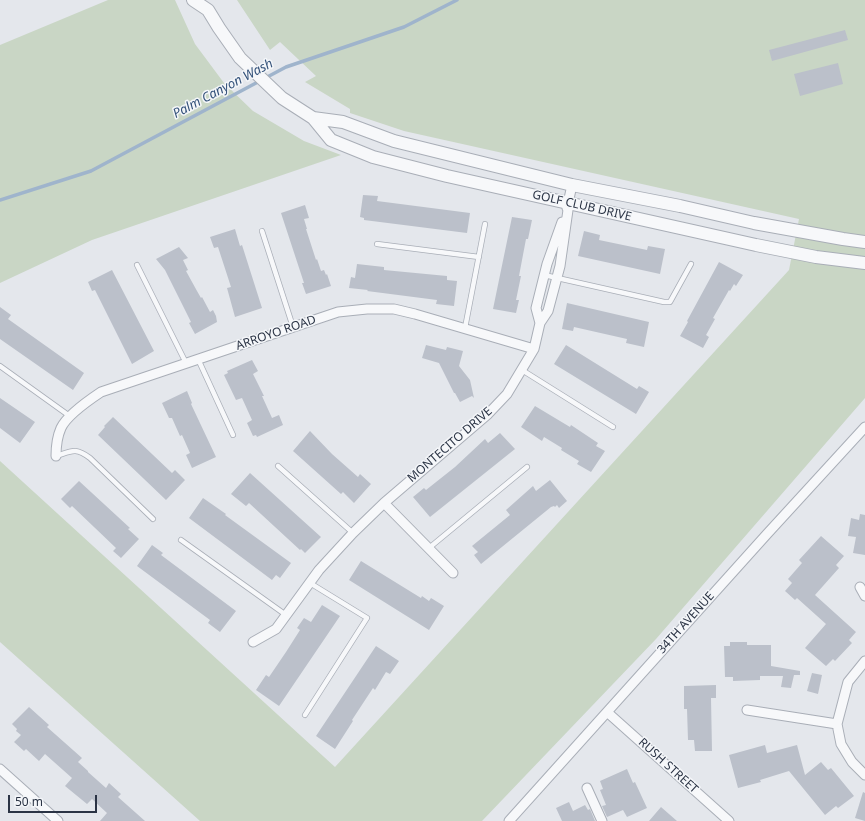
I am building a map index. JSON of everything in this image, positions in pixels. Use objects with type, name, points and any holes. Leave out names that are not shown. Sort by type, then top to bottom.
[{"type":"street","name":"GOLF CLUB DRIVE","points":[[193,0],[210,5],[219,28],[240,58],[282,98],[313,118],[330,140],[373,157],[436,173],[809,256],[865,263]]},
{"type":"street","name":"GOLF CLUB DRIVE","points":[[313,118],[343,122],[394,141],[469,158],[572,185],[680,206],[754,223],[865,242]]},
{"type":"street","points":[[540,323],[536,308],[544,275],[569,203],[572,185]]},
{"type":"street","name":"MONTECITO DRIVE","points":[[254,642],[276,629],[319,570],[353,533],[384,503],[488,414],[507,394],[534,349],[540,323],[548,311],[557,278],[569,203]]},
{"type":"street","name":"ARROYO ROAD","points":[[56,456],[57,441],[61,427],[81,406],[101,392],[338,312],[367,309],[394,309],[465,328],[534,349]]},
{"type":"street","name":"34TH AVENUE","points":[[509,821],[865,426]]},
{"type":"street","points":[[384,503],[453,573]]},
{"type":"street","points":[[860,587],[865,596]]},
{"type":"street","points":[[865,661],[848,682],[837,724],[841,744],[852,762],[865,776]]},
{"type":"street","points":[[747,710],[837,724]]},
{"type":"street","name":"RUSH STREET","points":[[607,712],[729,821]]},
{"type":"street","points":[[0,769],[58,821]]},
{"type":"street","points":[[587,788],[602,821]]},
{"type":"lane","points":[[465,328],[485,224]]},
{"type":"lane","points":[[262,231],[293,327]]},
{"type":"lane","points":[[377,244],[479,257]]},
{"type":"lane","points":[[544,275],[664,302],[670,302],[691,264]]},
{"type":"lane","points":[[137,265],[186,363]]},
{"type":"lane","points":[[198,359],[233,435]]},
{"type":"lane","points":[[0,366],[71,417]]},
{"type":"lane","points":[[522,370],[613,427]]},
{"type":"lane","points":[[56,456],[77,450],[82,452],[153,519]]},
{"type":"lane","points":[[278,466],[353,533]]},
{"type":"lane","points":[[429,548],[527,467]]},
{"type":"lane","points":[[181,540],[286,615]]},
{"type":"lane","points":[[305,715],[367,618],[310,583]]},
{"type":"green space","points":[[108,0],[175,0],[195,44],[224,83],[253,111],[304,141],[341,155],[92,240],[0,283],[0,45]]},
{"type":"green space","points":[[237,0],[865,0],[865,398],[656,639],[482,821],[200,821],[0,642],[0,461],[335,767],[789,270],[799,219],[404,131],[350,113],[350,109],[305,82],[316,76],[280,42],[270,50]]},
{"type":"building","points":[[845,30],[848,40],[772,61],[769,50]]},
{"type":"building","points":[[838,63],[843,84],[800,96],[794,74]]},
{"type":"building","points":[[363,195],[378,196],[377,201],[470,213],[467,233],[364,220],[364,218],[360,217]]},
{"type":"building","points":[[305,205],[309,218],[304,219],[306,229],[316,260],[317,259],[321,271],[324,270],[326,275],[327,274],[331,286],[306,294],[302,283],[304,283],[281,213]]},
{"type":"building","points":[[512,217],[532,220],[528,239],[526,239],[519,276],[521,276],[516,300],[519,300],[516,313],[493,309]]},
{"type":"building","points":[[235,229],[240,246],[242,245],[262,308],[235,317],[227,288],[231,287],[218,247],[214,248],[210,237]]},
{"type":"building","points":[[584,231],[600,235],[599,240],[647,250],[648,246],[665,249],[660,274],[578,256]]},
{"type":"building","points":[[179,247],[188,258],[183,260],[188,270],[186,271],[210,312],[213,310],[216,316],[217,322],[195,334],[189,323],[191,322],[165,270],[156,259]]},
{"type":"building","points":[[719,262],[743,275],[736,286],[734,284],[730,291],[729,290],[713,318],[715,319],[706,335],[709,337],[703,348],[680,336]]},
{"type":"building","points":[[357,264],[384,267],[384,270],[447,276],[447,280],[457,281],[454,306],[436,304],[437,300],[349,288],[351,277],[355,278]]},
{"type":"building","points":[[112,270],[154,351],[132,364],[95,290],[92,291],[88,282]]},
{"type":"building","points":[[567,303],[649,322],[644,347],[626,343],[627,339],[574,327],[573,331],[562,329]]},
{"type":"building","points":[[0,307],[11,315],[8,319],[84,373],[73,390],[0,339]]},
{"type":"building","points":[[426,345],[446,350],[447,347],[463,351],[459,366],[470,380],[474,398],[472,396],[460,402],[439,363],[422,358]]},
{"type":"building","points":[[566,345],[637,389],[639,386],[649,392],[636,414],[554,364]]},
{"type":"building","points":[[252,360],[258,371],[253,374],[264,396],[262,396],[272,418],[279,415],[283,425],[257,437],[256,435],[253,436],[247,423],[252,420],[242,398],[236,400],[224,375],[228,373],[227,371]]},
{"type":"building","points":[[187,391],[192,403],[191,404],[216,457],[192,468],[186,455],[190,453],[182,435],[180,436],[172,418],[169,418],[162,403]]},
{"type":"building","points":[[0,398],[35,422],[20,443],[0,428]]},
{"type":"building","points":[[535,406],[570,427],[571,425],[598,443],[596,446],[605,451],[591,472],[577,464],[579,461],[561,450],[562,448],[544,437],[542,441],[521,427]]},
{"type":"building","points":[[113,417],[172,473],[175,470],[185,480],[166,500],[98,435]]},
{"type":"building","points":[[310,431],[332,454],[358,477],[360,474],[371,484],[354,503],[343,492],[341,494],[293,451]]},
{"type":"building","points":[[500,433],[515,449],[430,517],[413,497],[424,488],[426,490],[455,467],[485,439],[488,443]]},
{"type":"building","points":[[250,473],[321,537],[305,553],[249,503],[246,506],[231,494]]},
{"type":"building","points":[[550,480],[567,501],[559,508],[557,505],[555,507],[551,507],[481,564],[474,555],[478,552],[472,546],[510,515],[506,510],[533,486],[536,491]]},
{"type":"building","points":[[79,481],[130,528],[128,529],[139,539],[121,558],[113,551],[116,548],[72,506],[70,508],[61,499]]},
{"type":"building","points":[[203,498],[291,563],[280,578],[276,575],[272,580],[189,518]]},
{"type":"building","points":[[860,514],[865,515],[865,555],[853,553],[856,537],[848,536],[851,518],[859,520]]},
{"type":"building","points":[[821,536],[844,556],[836,565],[839,568],[815,595],[856,632],[849,640],[852,643],[835,661],[833,659],[826,666],[805,648],[826,624],[797,598],[795,600],[785,591],[792,583],[788,579],[802,563],[799,560]]},
{"type":"building","points":[[152,545],[163,553],[161,555],[236,611],[220,632],[208,623],[210,620],[137,566]]},
{"type":"building","points":[[361,561],[421,598],[422,596],[429,601],[431,598],[444,606],[429,630],[349,580]]},
{"type":"building","points":[[322,605],[340,616],[279,706],[256,690],[266,675],[269,677],[286,652],[300,630],[297,628],[304,618],[311,622]]},
{"type":"building","points":[[730,642],[747,642],[747,645],[771,645],[771,666],[800,671],[800,675],[794,675],[791,688],[781,687],[783,676],[760,676],[760,680],[733,681],[733,677],[725,677],[724,646],[730,646]]},
{"type":"building","points":[[376,646],[399,661],[390,674],[386,672],[375,690],[373,688],[335,749],[316,736]]},
{"type":"building","points":[[812,673],[822,675],[818,694],[807,691]]},
{"type":"building","points":[[716,685],[716,698],[711,698],[712,751],[695,751],[694,740],[688,740],[687,709],[684,709],[684,686]]},
{"type":"building","points":[[29,707],[49,725],[47,727],[82,758],[78,762],[88,772],[106,788],[109,783],[121,794],[118,797],[145,821],[100,821],[107,813],[92,799],[87,804],[65,786],[72,778],[45,754],[39,761],[26,749],[24,751],[14,742],[21,735],[16,731],[17,729],[12,724]]},
{"type":"building","points":[[765,745],[767,753],[797,745],[805,775],[821,762],[828,770],[831,768],[854,796],[838,808],[836,806],[825,815],[789,771],[760,780],[761,782],[738,788],[729,755]]},
{"type":"building","points":[[627,769],[647,808],[627,817],[623,810],[607,817],[602,806],[606,805],[600,790],[603,789],[600,781]]},
{"type":"building","points":[[863,792],[865,793],[865,821],[855,818]]},
{"type":"building","points":[[569,802],[573,811],[585,805],[588,810],[590,809],[595,821],[562,821],[556,808]]},
{"type":"building","points":[[661,807],[677,821],[649,821]]},
{"type":"waterway","name":"Palm Canyon Wash","points":[[0,200],[91,171],[286,67],[404,27],[457,0]]}]
